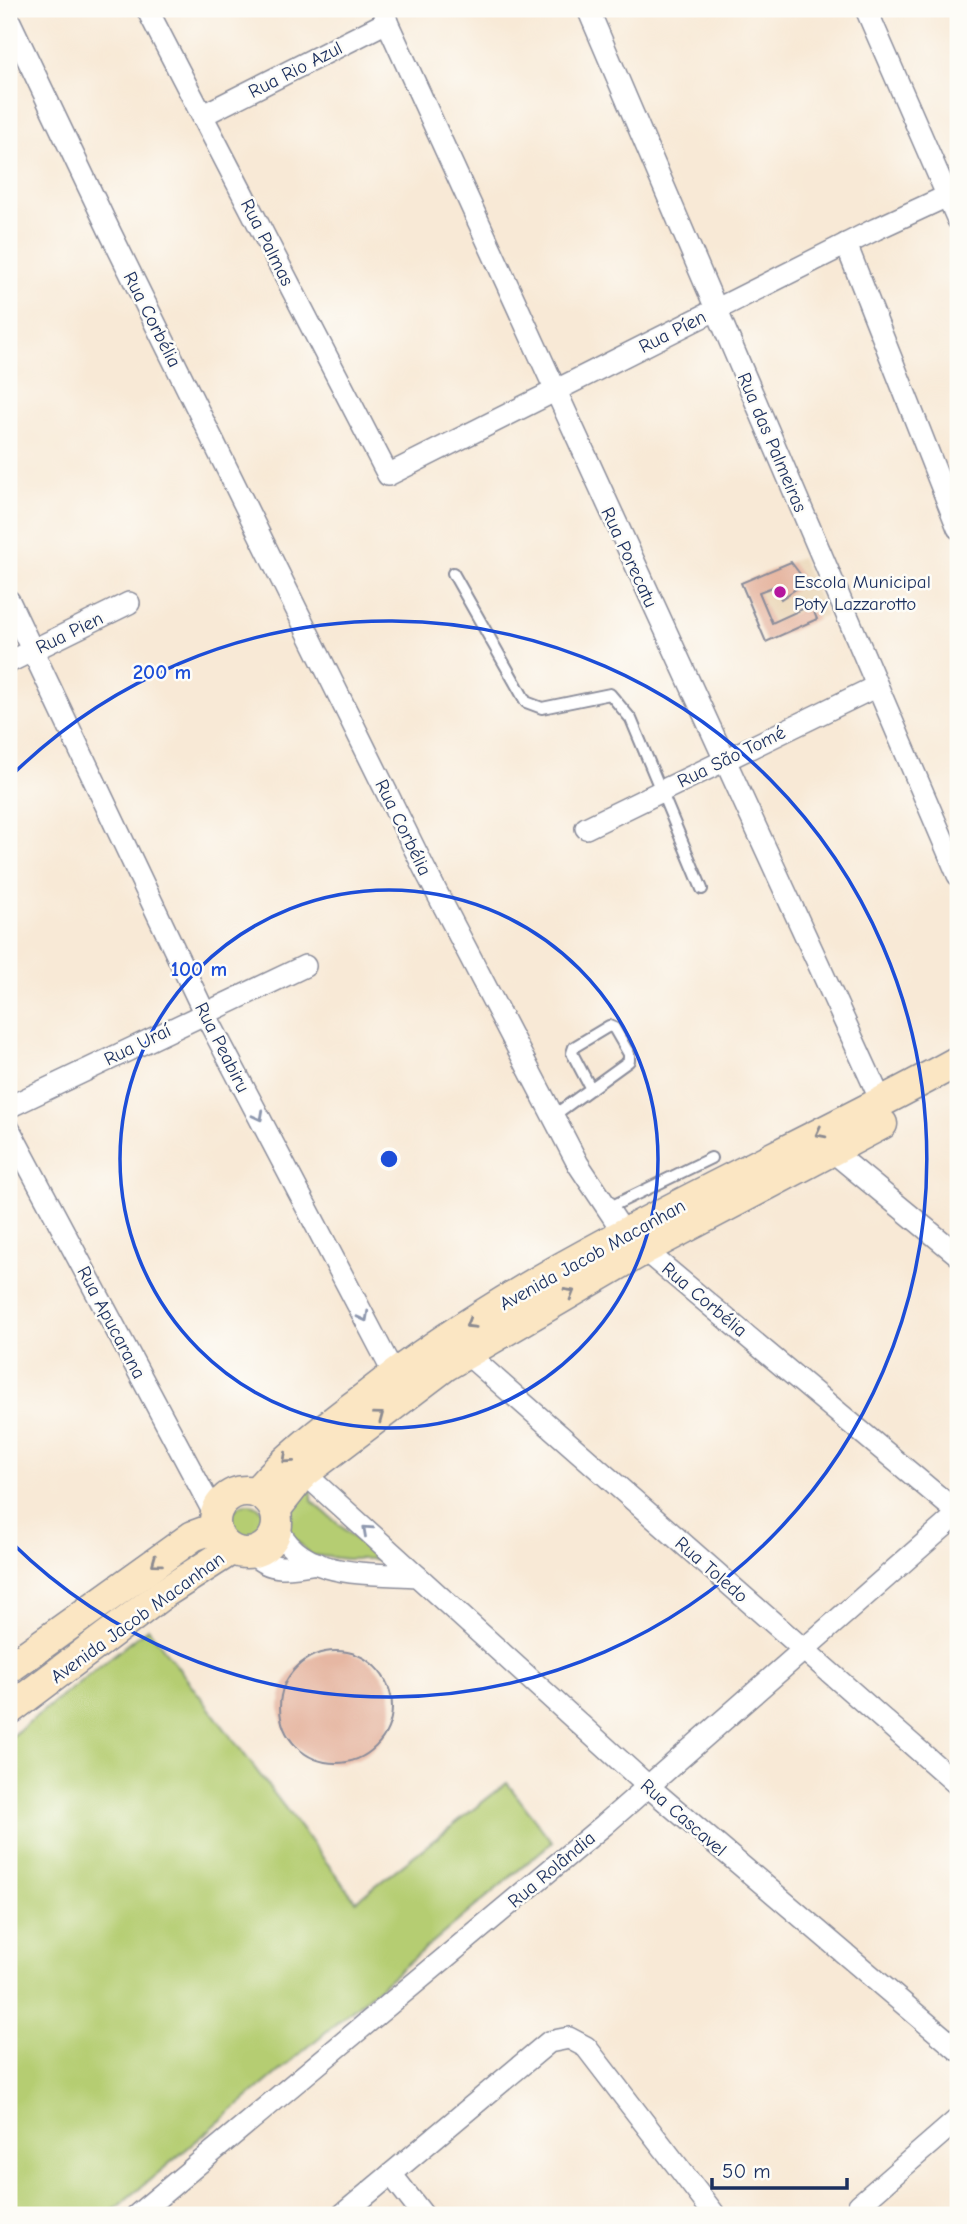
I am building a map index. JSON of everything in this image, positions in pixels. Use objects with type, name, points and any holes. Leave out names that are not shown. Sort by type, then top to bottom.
[{"type":"main road","name":"Avenida Jacob Macanhan","points":[[269,1509],[304,1473],[466,1353],[635,1241],[958,1061]]},
{"type":"main road","name":"Avenida Jacob Macanhan","points":[[269,1509],[280,1464],[394,1374],[464,1327],[635,1241],[832,1151],[958,1083]]},
{"type":"main road","points":[[244,1491],[269,1509],[271,1541],[229,1536],[219,1504],[229,1495],[244,1491]]},
{"type":"main road","name":"Avenida Jacob Macanhan","points":[[11,1662],[193,1536],[229,1536]]},
{"type":"main road","name":"Avenida Jacob Macanhan","points":[[9,1710],[164,1593],[229,1536]]},
{"type":"street","name":"Rua Palmas","points":[[147,9],[388,475]]},
{"type":"street","name":"Rua das Palmeiras","points":[[588,9],[958,875]]},
{"type":"street","points":[[866,9],[953,193],[958,220]]},
{"type":"street","name":"Rua Rio Azul","points":[[202,116],[386,15]]},
{"type":"street","name":"Rua Porecatu","points":[[386,15],[553,390],[882,1103]]},
{"type":"street","name":"Rua Corbélia","points":[[9,20],[110,232],[424,868],[578,1164],[607,1208],[635,1241],[958,1513]]},
{"type":"street","name":"Rua Píen","points":[[388,475],[553,390],[953,193]]},
{"type":"street","points":[[846,244],[958,528]]},
{"type":"street","name":"Rua Peabiru","points":[[9,601],[204,1012],[394,1374]]},
{"type":"street","name":"Rua Pien","points":[[9,662],[129,603]]},
{"type":"street","name":"Rua São Tomé","points":[[586,828],[723,758],[877,686]]},
{"type":"street","name":"Rua Uraí","points":[[9,1107],[305,966]]},
{"type":"street","name":"Rua Apucarana","points":[[9,1129],[229,1536]]},
{"type":"street","points":[[832,1151],[958,1255]]},
{"type":"street","name":"Rua Toledo","points":[[466,1353],[958,1785]]},
{"type":"street","name":"Rua Cascavel","points":[[304,1473],[649,1787],[958,2050]]},
{"type":"street","points":[[269,1509],[282,1540],[291,1549],[317,1563],[339,1570],[417,1576]]},
{"type":"street","name":"Rua Rolândia","points":[[137,2215],[649,1787],[958,1513]]},
{"type":"street","points":[[229,1536],[266,1565],[294,1567],[317,1563]]},
{"type":"street","points":[[342,2215],[549,2042],[569,2038],[586,2047],[715,2215]]},
{"type":"street","points":[[864,2215],[859,2205],[958,2119]]},
{"type":"street","points":[[391,2174],[423,2215]]},
{"type":"lane","points":[[453,573],[526,702],[542,708],[610,694],[631,719],[702,889]]},
{"type":"lane","points":[[553,1116],[591,1089],[629,1061],[629,1054],[609,1026],[574,1047],[572,1053],[591,1089]]},
{"type":"lane","points":[[607,1208],[710,1158]]},
{"type":"shaded area","name":"Escola Municipal Poty Lazzarotto","points":[[801,557],[826,615],[766,642],[741,583]]},
{"type":"green space","points":[[312,1489],[312,1501],[368,1550],[382,1549],[382,1559],[311,1555],[290,1534],[290,1520],[294,1508]]},
{"type":"green space","points":[[248,1504],[261,1510],[267,1523],[261,1536],[248,1542],[235,1536],[229,1523],[235,1510]]},
{"type":"green space","points":[[148,1628],[356,1901],[507,1783],[552,1842],[108,2215],[9,2215],[9,1738]]},
{"type":"building","points":[[791,562],[806,582],[781,599],[775,586],[759,592],[772,623],[811,605],[817,619],[766,642],[741,583]]},
{"type":"building","points":[[336,1651],[357,1655],[375,1668],[388,1686],[392,1707],[388,1728],[375,1746],[357,1759],[336,1763],[315,1759],[297,1746],[284,1728],[280,1707],[284,1686],[297,1668],[315,1655]]},
{"type":"place","name":"Escola Municipal Poty Lazzarotto","points":[[780,592]]}]
